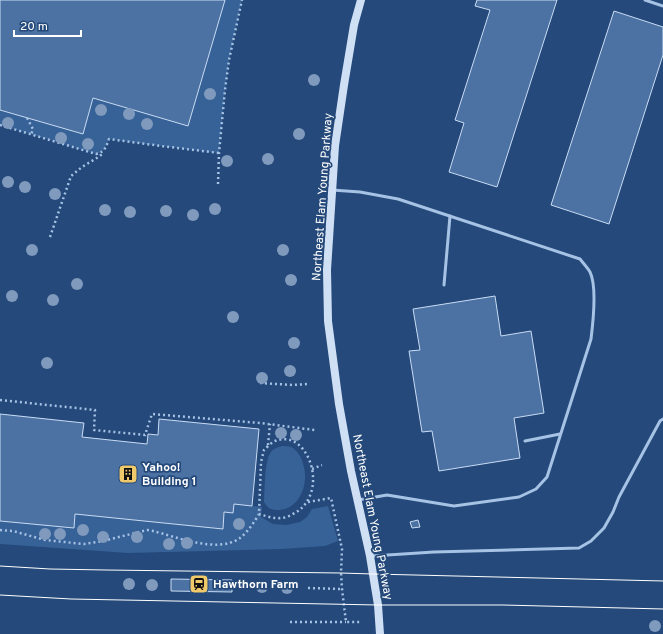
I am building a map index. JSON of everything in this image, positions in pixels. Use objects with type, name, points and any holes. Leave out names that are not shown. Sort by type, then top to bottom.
[{"type":"street","name":"Northeast Elam Young Parkway","points":[[360,0],[354,25],[335,146],[327,270],[328,321],[339,404],[351,471],[370,556],[378,605],[380,634]]},
{"type":"lane","points":[[645,0],[663,6]]},
{"type":"lane","points":[[332,190],[360,192],[398,198],[580,259],[590,273],[594,290],[591,339],[546,477],[536,489],[519,497],[454,506],[386,495],[358,500]]},
{"type":"lane","points":[[444,285],[450,216]]},
{"type":"lane","points":[[370,556],[434,552],[579,548],[591,541],[604,528],[660,421],[663,419]]},
{"type":"lane","points":[[525,441],[560,434]]},
{"type":"path","points":[[218,184],[225,90],[229,60],[242,0]]},
{"type":"path","points":[[28,118],[33,128],[31,135]]},
{"type":"path","points":[[0,125],[96,154],[106,149]]},
{"type":"path","points":[[50,237],[70,176],[100,156],[106,149],[109,139],[220,153]]},
{"type":"path","points":[[260,383],[292,386],[308,384]]},
{"type":"path","points":[[0,400],[95,410],[94,430],[144,435],[152,414],[270,424],[315,430]]},
{"type":"path","points":[[268,446],[270,424]]},
{"type":"path","points":[[0,530],[13,531],[45,540],[84,544],[103,541],[146,530],[202,544],[223,544],[232,542],[241,538],[259,514],[261,462],[264,450],[274,442],[284,440],[295,442],[304,450],[309,458],[312,468],[314,479],[312,491],[307,502],[292,515],[281,518],[272,518],[259,514]]},
{"type":"path","points":[[312,468],[322,465]]},
{"type":"path","points":[[307,502],[331,498],[342,549],[341,573],[346,622]]},
{"type":"path","points":[[308,588],[342,589]]},
{"type":"path","points":[[290,622],[360,622]]},
{"type":"shaded area","points":[[225,0],[242,0],[229,60],[219,153],[109,139],[106,147],[96,154],[0,125],[0,110],[83,134],[93,98],[188,126]]},
{"type":"shaded area","points":[[282,446],[292,447],[299,454],[305,472],[304,488],[301,495],[291,506],[284,509],[274,510],[269,508],[264,502],[266,468],[271,452]]},
{"type":"shaded area","points":[[234,504],[262,507],[261,517],[273,524],[286,525],[300,522],[307,517],[312,509],[328,506],[338,541],[325,546],[282,549],[128,553],[0,544],[0,521],[73,528],[75,514],[222,529],[224,512],[233,513]]},
{"type":"building","points":[[0,0],[225,0],[188,126],[93,98],[83,134],[0,110]]},
{"type":"building","points":[[477,0],[557,0],[497,187],[449,172],[464,123],[455,120],[490,10],[475,6]]},
{"type":"building","points":[[614,11],[663,27],[663,55],[609,224],[551,205]]},
{"type":"building","points":[[495,296],[501,336],[531,331],[544,413],[514,418],[520,458],[439,471],[432,431],[422,432],[409,351],[420,350],[413,309]]},
{"type":"building","name":"Yahoo! Building 1","points":[[0,414],[84,423],[82,437],[147,444],[148,434],[158,435],[159,419],[259,429],[252,506],[234,504],[233,513],[224,512],[223,529],[75,514],[74,528],[0,521]]},
{"type":"building","points":[[418,520],[420,527],[412,528],[410,522]]},
{"type":"building","points":[[171,579],[232,580],[232,592],[171,591]]},
{"type":"tram line","points":[[0,566],[50,569],[341,573],[663,581]]},
{"type":"tram line","points":[[0,595],[71,599],[378,605],[503,605],[663,609]]},
{"type":"place","name":"Yahoo! Building 1","points":[[128,474]]},
{"type":"place","name":"Hawthorn Farm","points":[[199,584]]}]
